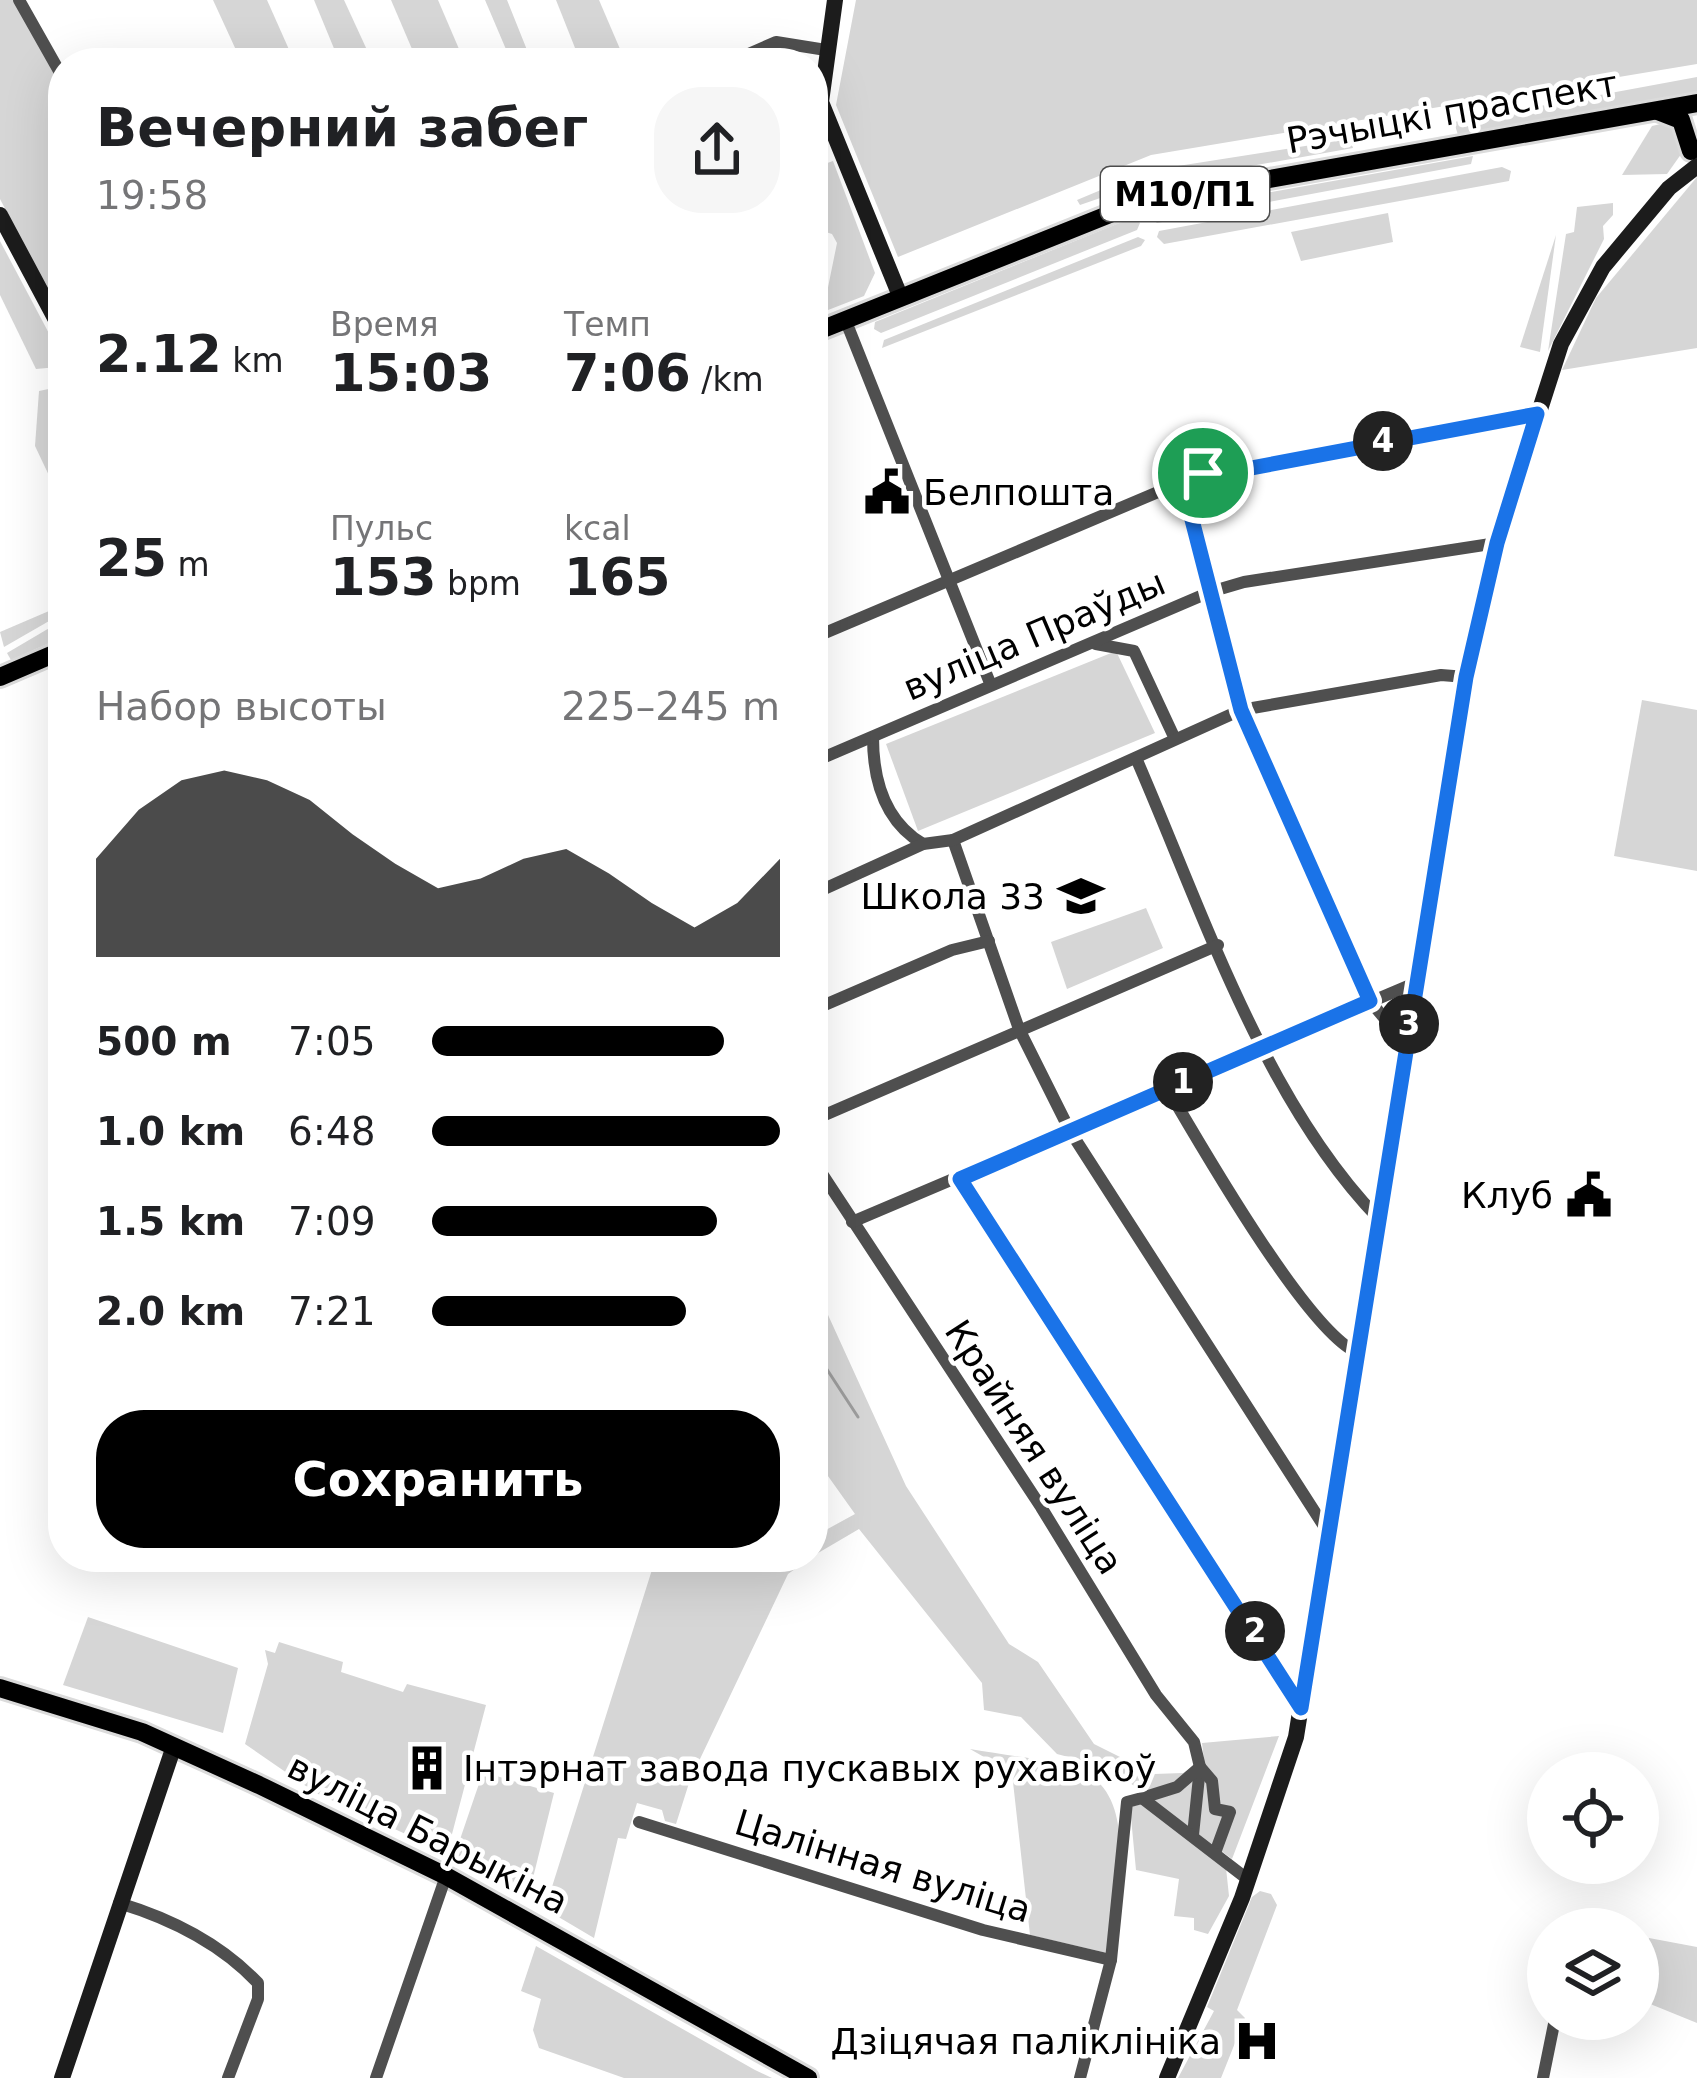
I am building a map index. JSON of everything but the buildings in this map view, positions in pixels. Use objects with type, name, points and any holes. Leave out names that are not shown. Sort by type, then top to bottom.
[{"type":"main road","points":[[826,48],[835,0]]},
{"type":"main road","name":"Рэчыцкі праспект","points":[[828,327],[1124,206],[1697,104]]},
{"type":"main road","points":[[1167,2078],[1285,1776],[1301,1708],[1466,677],[1497,543],[1537,414],[1582,298],[1695,152],[1681,120],[1654,110]]},
{"type":"main road","points":[[828,119],[900,296]]},
{"type":"main road","points":[[0,215],[48,305]]},
{"type":"main road","points":[[0,677],[48,656]]},
{"type":"main road","name":"вуліца Барыкіна","points":[[0,1688],[174,1746],[446,1876],[808,2078]]},
{"type":"main road","points":[[62,2078],[174,1746]]},
{"type":"street","points":[[19,0],[48,51]]},
{"type":"street","points":[[762,48],[776,42],[814,48]]},
{"type":"street","points":[[845,320],[990,683]]},
{"type":"street","points":[[828,632],[1182,481],[1537,414]]},
{"type":"street","points":[[1182,481],[1241,710],[1370,1001],[1406,1044]]},
{"type":"street","name":"вуліца Праўды","points":[[828,756],[1210,592],[1268,578],[1497,543]]},
{"type":"street","points":[[1095,644],[1134,651],[1175,739]]},
{"type":"street","points":[[828,887],[923,844],[953,840],[1241,710],[1441,675],[1466,677]]},
{"type":"street","points":[[873,737],[873,766],[890,817],[923,844]]},
{"type":"street","points":[[1136,758],[1265,1050],[1311,1129],[1378,1218]]},
{"type":"street","points":[[953,840],[1019,1029],[1070,1131],[1329,1534]]},
{"type":"street","points":[[828,1004],[952,950],[989,941]]},
{"type":"street","points":[[828,1113],[1218,945]]},
{"type":"street","points":[[852,1222],[1415,983]]},
{"type":"street","points":[[1167,1088],[1271,1255],[1322,1324],[1356,1352]]},
{"type":"street","points":[[960,1179],[1301,1708]]},
{"type":"street","name":"Крайняя вуліца","points":[[828,1184],[1041,1507],[1156,1695],[1194,1742],[1200,1767],[1212,1781],[1215,1809],[1230,1812],[1215,1853]]},
{"type":"street","points":[[1080,2078],[1112,1960],[1127,1802],[1177,1787],[1200,1767]]},
{"type":"street","points":[[1193,1835],[1200,1767]]},
{"type":"street","points":[[1142,1798],[1246,1878]]},
{"type":"street","name":"Цалінная вуліца","points":[[639,1822],[983,1930],[1112,1960]]},
{"type":"street","points":[[376,2078],[446,1876]]},
{"type":"street","points":[[119,1903],[203,1938],[232,1955],[258,1983],[258,1999],[228,2078]]},
{"type":"street","points":[[1543,2078],[1551,2040]]},
{"type":"shaded area","points":[[0,0],[14,0],[48,60],[48,290],[0,199]]},
{"type":"shaded area","points":[[213,0],[267,0],[288,48],[235,48]]},
{"type":"shaded area","points":[[314,0],[344,0],[366,48],[334,48]]},
{"type":"shaded area","points":[[391,0],[438,0],[459,48],[412,48]]},
{"type":"shaded area","points":[[485,0],[507,0],[526,48],[505,48]]},
{"type":"shaded area","points":[[556,0],[599,0],[620,48],[575,48]]},
{"type":"shaded area","points":[[856,0],[1697,0],[1697,64],[1151,155],[898,257],[836,105]]},
{"type":"shaded area","points":[[1697,77],[1697,92],[1458,135],[1454,122]]},
{"type":"shaded area","points":[[1669,122],[1682,132],[1684,150],[1667,174],[1622,175],[1652,126]]},
{"type":"shaded area","points":[[1350,139],[1353,148],[1132,187],[1080,205],[1077,200],[1146,171]]},
{"type":"shaded area","points":[[1473,156],[1471,164],[1157,223],[1151,218],[1153,213]]},
{"type":"shaded area","points":[[833,161],[875,273],[864,296],[828,310],[837,243],[828,233],[828,163]]},
{"type":"shaded area","points":[[1502,167],[1511,171],[1509,181],[1164,244],[1157,237],[1159,231]]},
{"type":"shaded area","points":[[1697,177],[1697,348],[1562,370],[1596,298]]},
{"type":"shaded area","points":[[1613,203],[1613,215],[1603,226],[1604,239],[1548,351],[1566,234],[1574,232],[1577,207]]},
{"type":"shaded area","points":[[1388,213],[1393,242],[1301,261],[1291,232]]},
{"type":"shaded area","points":[[1134,217],[1140,223],[1137,230],[881,333],[874,329],[875,322]]},
{"type":"shaded area","points":[[1556,235],[1540,352],[1520,347]]},
{"type":"shaded area","points":[[1138,237],[1145,240],[1141,246],[882,348],[884,340]]},
{"type":"shaded area","points":[[0,241],[48,331],[48,368],[36,369],[0,295]]},
{"type":"shaded area","points":[[48,389],[48,473],[35,446],[39,391]]},
{"type":"shaded area","points":[[48,611],[48,622],[4,647],[0,632]]},
{"type":"shaded area","points":[[48,629],[48,644],[11,660],[7,653]]},
{"type":"shaded area","points":[[1116,651],[1155,733],[918,831],[886,744]]},
{"type":"shaded area","points":[[1642,700],[1697,710],[1697,871],[1614,856]]},
{"type":"shaded area","points":[[1146,908],[1163,948],[1067,989],[1051,942]]},
{"type":"shaded area","points":[[828,1315],[906,1486],[1009,1644],[1038,1662],[1094,1744],[1154,1774],[1183,1773],[1204,1760],[1202,1743],[1279,1736],[1232,1859],[1110,1768],[1057,1754],[1021,1717],[984,1710],[982,1683],[859,1529],[828,1547],[828,1529],[855,1514],[828,1476]]},
{"type":"shaded area","points":[[651,1572],[791,1572],[690,1780],[676,1824],[665,1821],[662,1810],[637,1803],[626,1839],[618,1838],[594,1938],[545,1909]]},
{"type":"shaded area","points":[[88,1617],[238,1668],[223,1733],[63,1685]]},
{"type":"shaded area","points":[[279,1642],[343,1662],[341,1672],[403,1692],[407,1684],[486,1705],[447,1853],[316,1793],[245,1744],[268,1664],[265,1650],[275,1653]]},
{"type":"shaded area","points":[[970,1749],[1072,1767],[1095,1779],[1110,1798],[1120,1848],[1107,1953],[1030,1935],[1012,1773]]},
{"type":"shaded area","points":[[483,1772],[554,1793],[528,1898],[454,1857]]},
{"type":"shaded area","points":[[1142,1804],[1226,1868],[1229,1896],[1208,1934],[1194,1930],[1194,1918],[1174,1916],[1179,1879],[1136,1870],[1130,1807]]},
{"type":"shaded area","points":[[1260,1891],[1271,1894],[1277,1905],[1237,2010],[1245,2018],[1221,2078],[1178,2078],[1214,2011],[1207,2007],[1252,1897]]},
{"type":"shaded area","points":[[1659,1940],[1697,1947],[1697,2023],[1659,2008]]},
{"type":"shaded area","points":[[536,1946],[772,2078],[624,2078],[539,2048],[533,2030],[541,1999],[521,1991]]},
{"type":"waterway","points":[[828,1371],[858,1417]]},
{"type":"place","name":"Белпошта","points":[[887,492]]},
{"type":"place","name":"Школа 33","points":[[1081,896]]},
{"type":"place","name":"Клуб","points":[[1589,1195]]},
{"type":"place","name":"Інтэрнат завода пускавых рухавікоў","points":[[427,1768]]},
{"type":"place","name":"Дзіцячая паліклініка","points":[[1257,2041]]},
{"type":"route","points":[[1537,414],[1482,598],[1466,677],[1301,1708],[1274,1658],[1131,1450],[960,1179],[1370,1001],[1241,710],[1228,643],[1182,481],[1203,473],[1537,414]]}]
